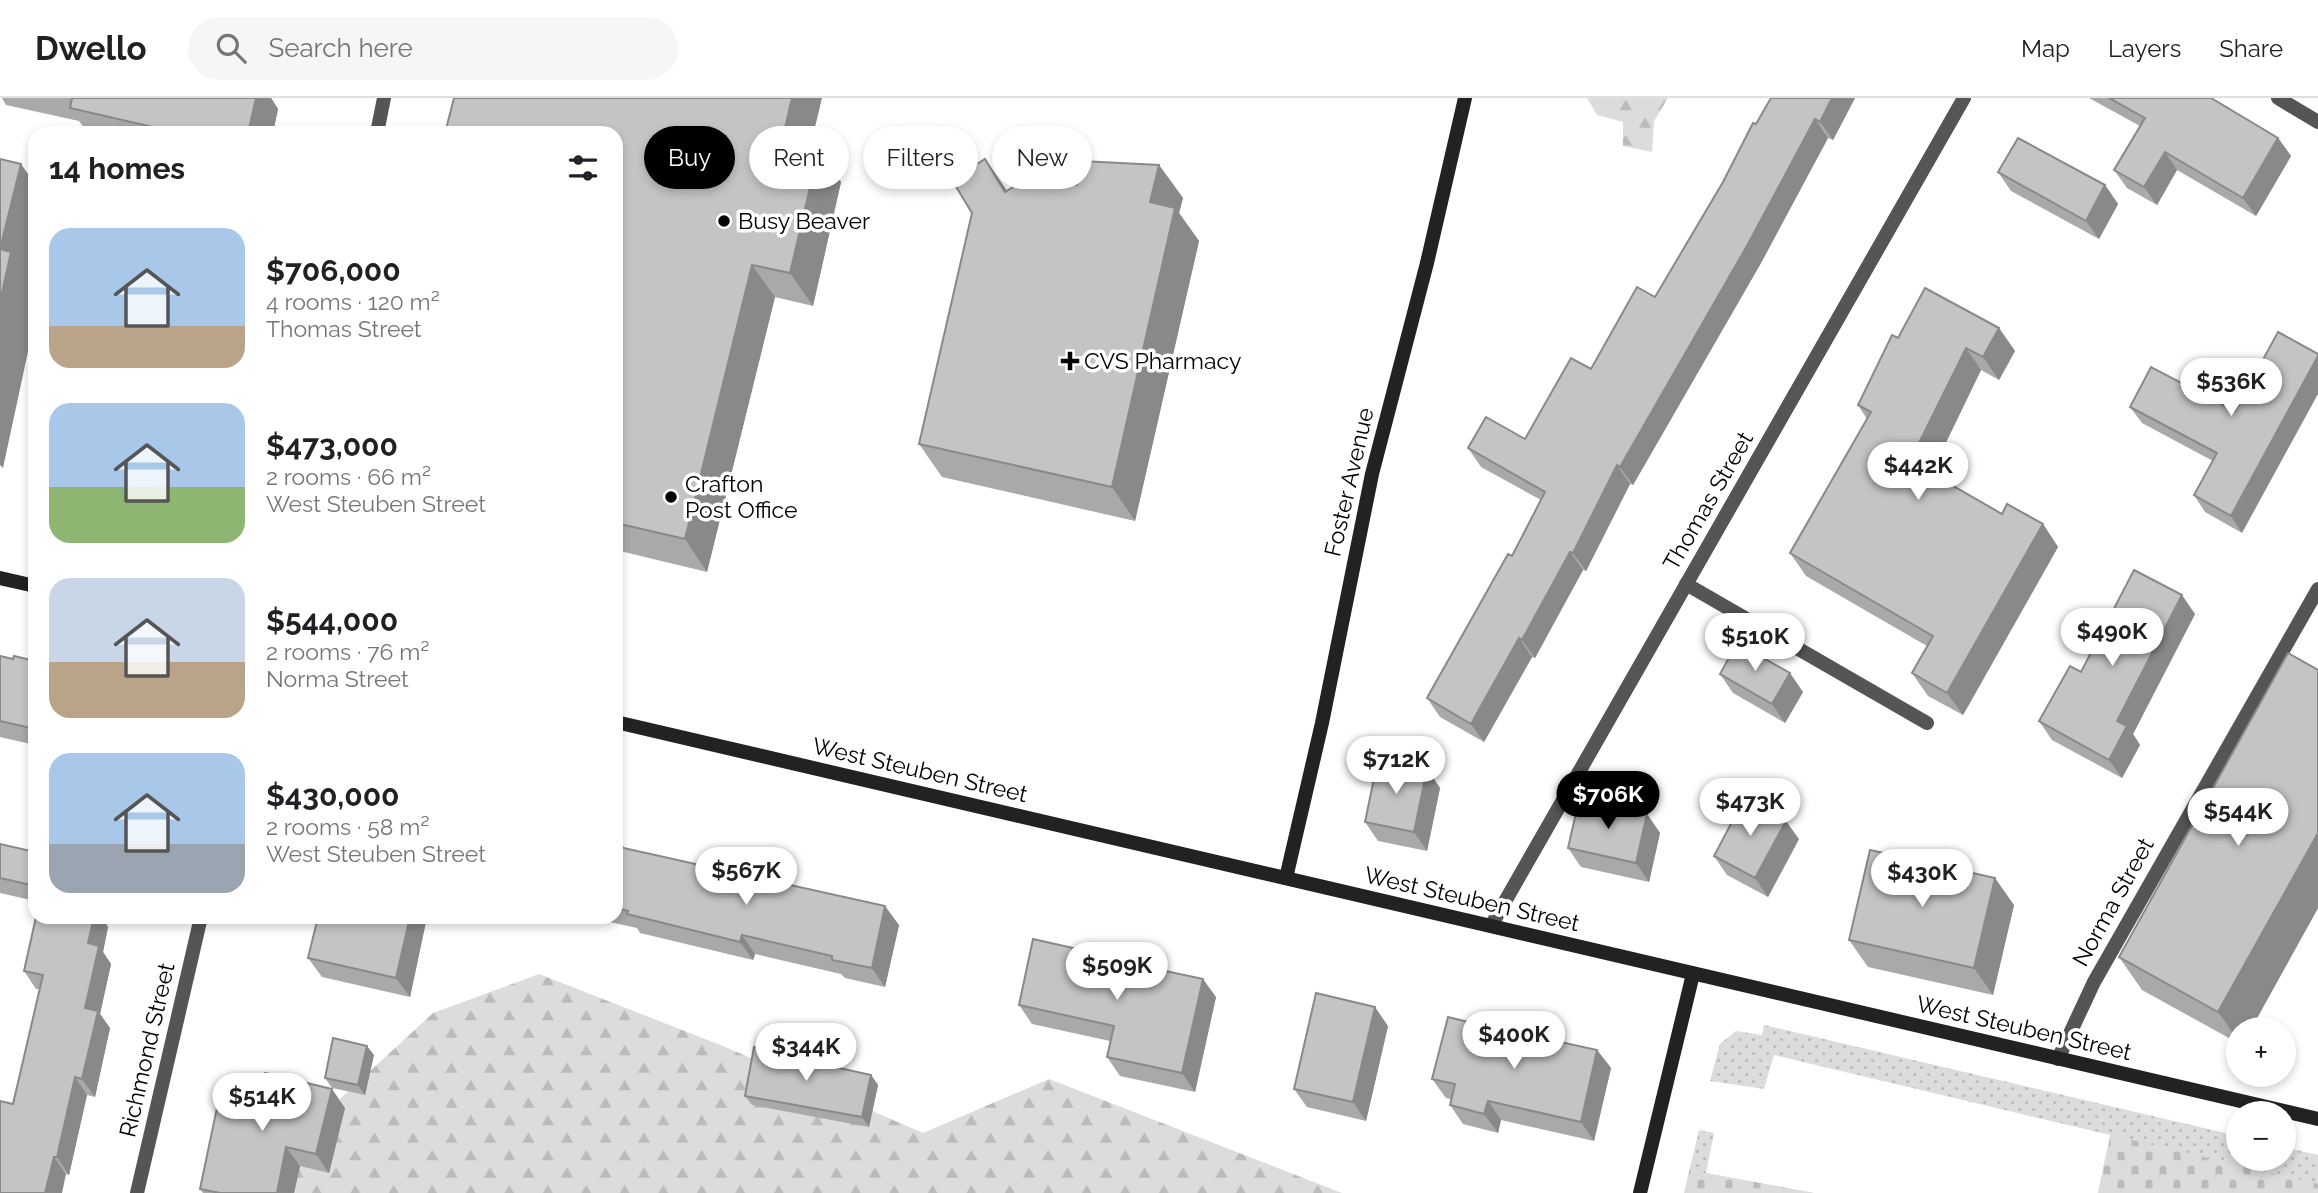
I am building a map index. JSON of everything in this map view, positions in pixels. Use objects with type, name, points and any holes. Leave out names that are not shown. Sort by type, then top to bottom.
[{"type":"main road","name":"Foster Avenue","points":[[1286,878],[1322,723],[1372,474],[1427,262],[1465,98]]},
{"type":"main road","points":[[0,578],[28,584]]},
{"type":"main road","name":"West Steuben Street","points":[[623,724],[2318,1119]]},
{"type":"main road","points":[[1640,1193],[1693,974]]},
{"type":"street","points":[[378,126],[384,98]]},
{"type":"street","name":"Thomas Street","points":[[1491,926],[1964,98]]},
{"type":"street","points":[[2278,98],[2318,122]]},
{"type":"street","points":[[1686,584],[1927,723]]},
{"type":"street","name":"Norma Street","points":[[2058,1059],[2094,982],[2318,589]]},
{"type":"street","name":"Richmond Street","points":[[137,1193],[199,924]]},
{"type":"green space","points":[[1587,98],[1668,98],[1654,121],[1652,152],[1623,146],[1623,122],[1597,115]]},
{"type":"green space","points":[[539,974],[723,1046],[923,1133],[1049,1079],[1342,1193],[238,1193],[433,1013]]},
{"type":"green space","points":[[1764,1025],[2226,1133],[2226,1171],[2296,1171],[2296,1150],[2318,1155],[2318,1193],[2098,1193],[2110,1135],[1774,1055],[1764,1089],[1710,1081],[1720,1044],[1736,1031],[1762,1035]]},
{"type":"green space","points":[[1699,1130],[1714,1133],[1706,1173],[1814,1193],[1684,1193]]},
{"type":"green space","points":[[2111,1135],[2226,1162],[2226,1171],[2263,1171],[2318,1184],[2318,1193],[2098,1193]]},
{"type":"green space","points":[[1690,1169],[1705,1173],[1814,1193],[1684,1193]]},
{"type":"building","points":[[72,98],[256,98],[250,126],[148,126],[70,108]]},
{"type":"building","points":[[454,98],[792,98],[785,126],[749,126],[749,189],[810,189],[790,273],[752,265],[685,539],[623,525],[623,126],[447,126]]},
{"type":"building","points":[[1771,98],[1832,98],[1820,122],[1815,119],[1748,244],[1620,467],[1617,465],[1573,553],[1570,552],[1522,640],[1519,638],[1471,724],[1427,698],[1508,554],[1512,556],[1545,492],[1468,448],[1486,417],[1525,439],[1571,358],[1591,369],[1637,287],[1655,297],[1723,182],[1753,123],[1756,124]]},
{"type":"building","points":[[2109,98],[2211,98],[2278,138],[2243,198],[2165,152],[2144,187],[2114,170],[2145,118]]},
{"type":"building","points":[[2018,138],[2105,185],[2086,221],[1998,172]]},
{"type":"building","points":[[0,159],[21,164],[0,249]]},
{"type":"building","name":"CVS Pharmacy","points":[[985,159],[992,171],[992,189],[1003,189],[1005,192],[1010,189],[1092,189],[1092,162],[1159,165],[1150,202],[1175,208],[1112,487],[919,444],[972,213],[957,189],[978,189],[978,163]]},
{"type":"building","points":[[0,249],[11,252],[0,302]]},
{"type":"building","points":[[1925,288],[1999,328],[1983,357],[1966,348],[1910,461],[2002,514],[2007,504],[2043,524],[1947,693],[1912,673],[1933,636],[1790,553],[1871,412],[1858,405],[1892,335],[1898,338]]},
{"type":"building","points":[[2278,332],[2318,356],[2231,516],[2194,495],[2217,453],[2130,407],[2151,367],[2235,411]]},
{"type":"building","points":[[2134,570],[2182,595],[2117,721],[2127,726],[2109,760],[2039,721],[2070,666],[2081,672]]},
{"type":"building","points":[[1737,643],[1790,673],[1772,704],[1720,674]]},
{"type":"building","points":[[2288,653],[2318,670],[2318,833],[2218,1012],[2119,957]]},
{"type":"building","points":[[0,656],[28,659],[28,727],[0,721]]},
{"type":"building","points":[[1378,759],[1427,769],[1414,832],[1365,822]]},
{"type":"building","points":[[1744,799],[1786,821],[1755,878],[1714,856]]},
{"type":"building","points":[[1579,800],[1647,814],[1636,863],[1568,848]]},
{"type":"building","points":[[0,844],[28,850],[28,884],[0,878]]},
{"type":"building","points":[[623,848],[885,906],[872,968],[742,935],[740,942],[627,914],[628,911],[623,910]]},
{"type":"building","points":[[1870,850],[1995,878],[1974,968],[1849,940]]},
{"type":"building","points":[[34,924],[92,924],[88,943],[99,946],[85,1008],[98,1011],[82,1079],[75,1077],[57,1157],[54,1157],[45,1193],[0,1193],[0,1101],[13,1104],[43,975],[24,971]]},
{"type":"building","points":[[316,924],[408,924],[396,978],[308,958]]},
{"type":"building","points":[[1033,939],[1073,948],[1072,951],[1203,979],[1182,1073],[1107,1057],[1114,1026],[1019,1005]]},
{"type":"building","points":[[1316,993],[1375,1007],[1353,1102],[1294,1089]]},
{"type":"building","points":[[1448,1017],[1533,1038],[1597,1050],[1581,1122],[1488,1101],[1484,1114],[1450,1105],[1455,1084],[1432,1079]]},
{"type":"building","points":[[333,1038],[367,1046],[358,1085],[325,1078]]},
{"type":"building","points":[[754,1047],[871,1075],[862,1117],[745,1096]]},
{"type":"building","points":[[265,1073],[332,1089],[316,1154],[286,1147],[277,1193],[220,1193],[200,1189],[223,1079],[261,1087]]},
{"type":"place","name":"Busy Beaver","points":[[724,221]]},
{"type":"place","name":"CVS Pharmacy","points":[[1070,361]]},
{"type":"place","name":"Crafton Post Office","points":[[671,497]]}]
